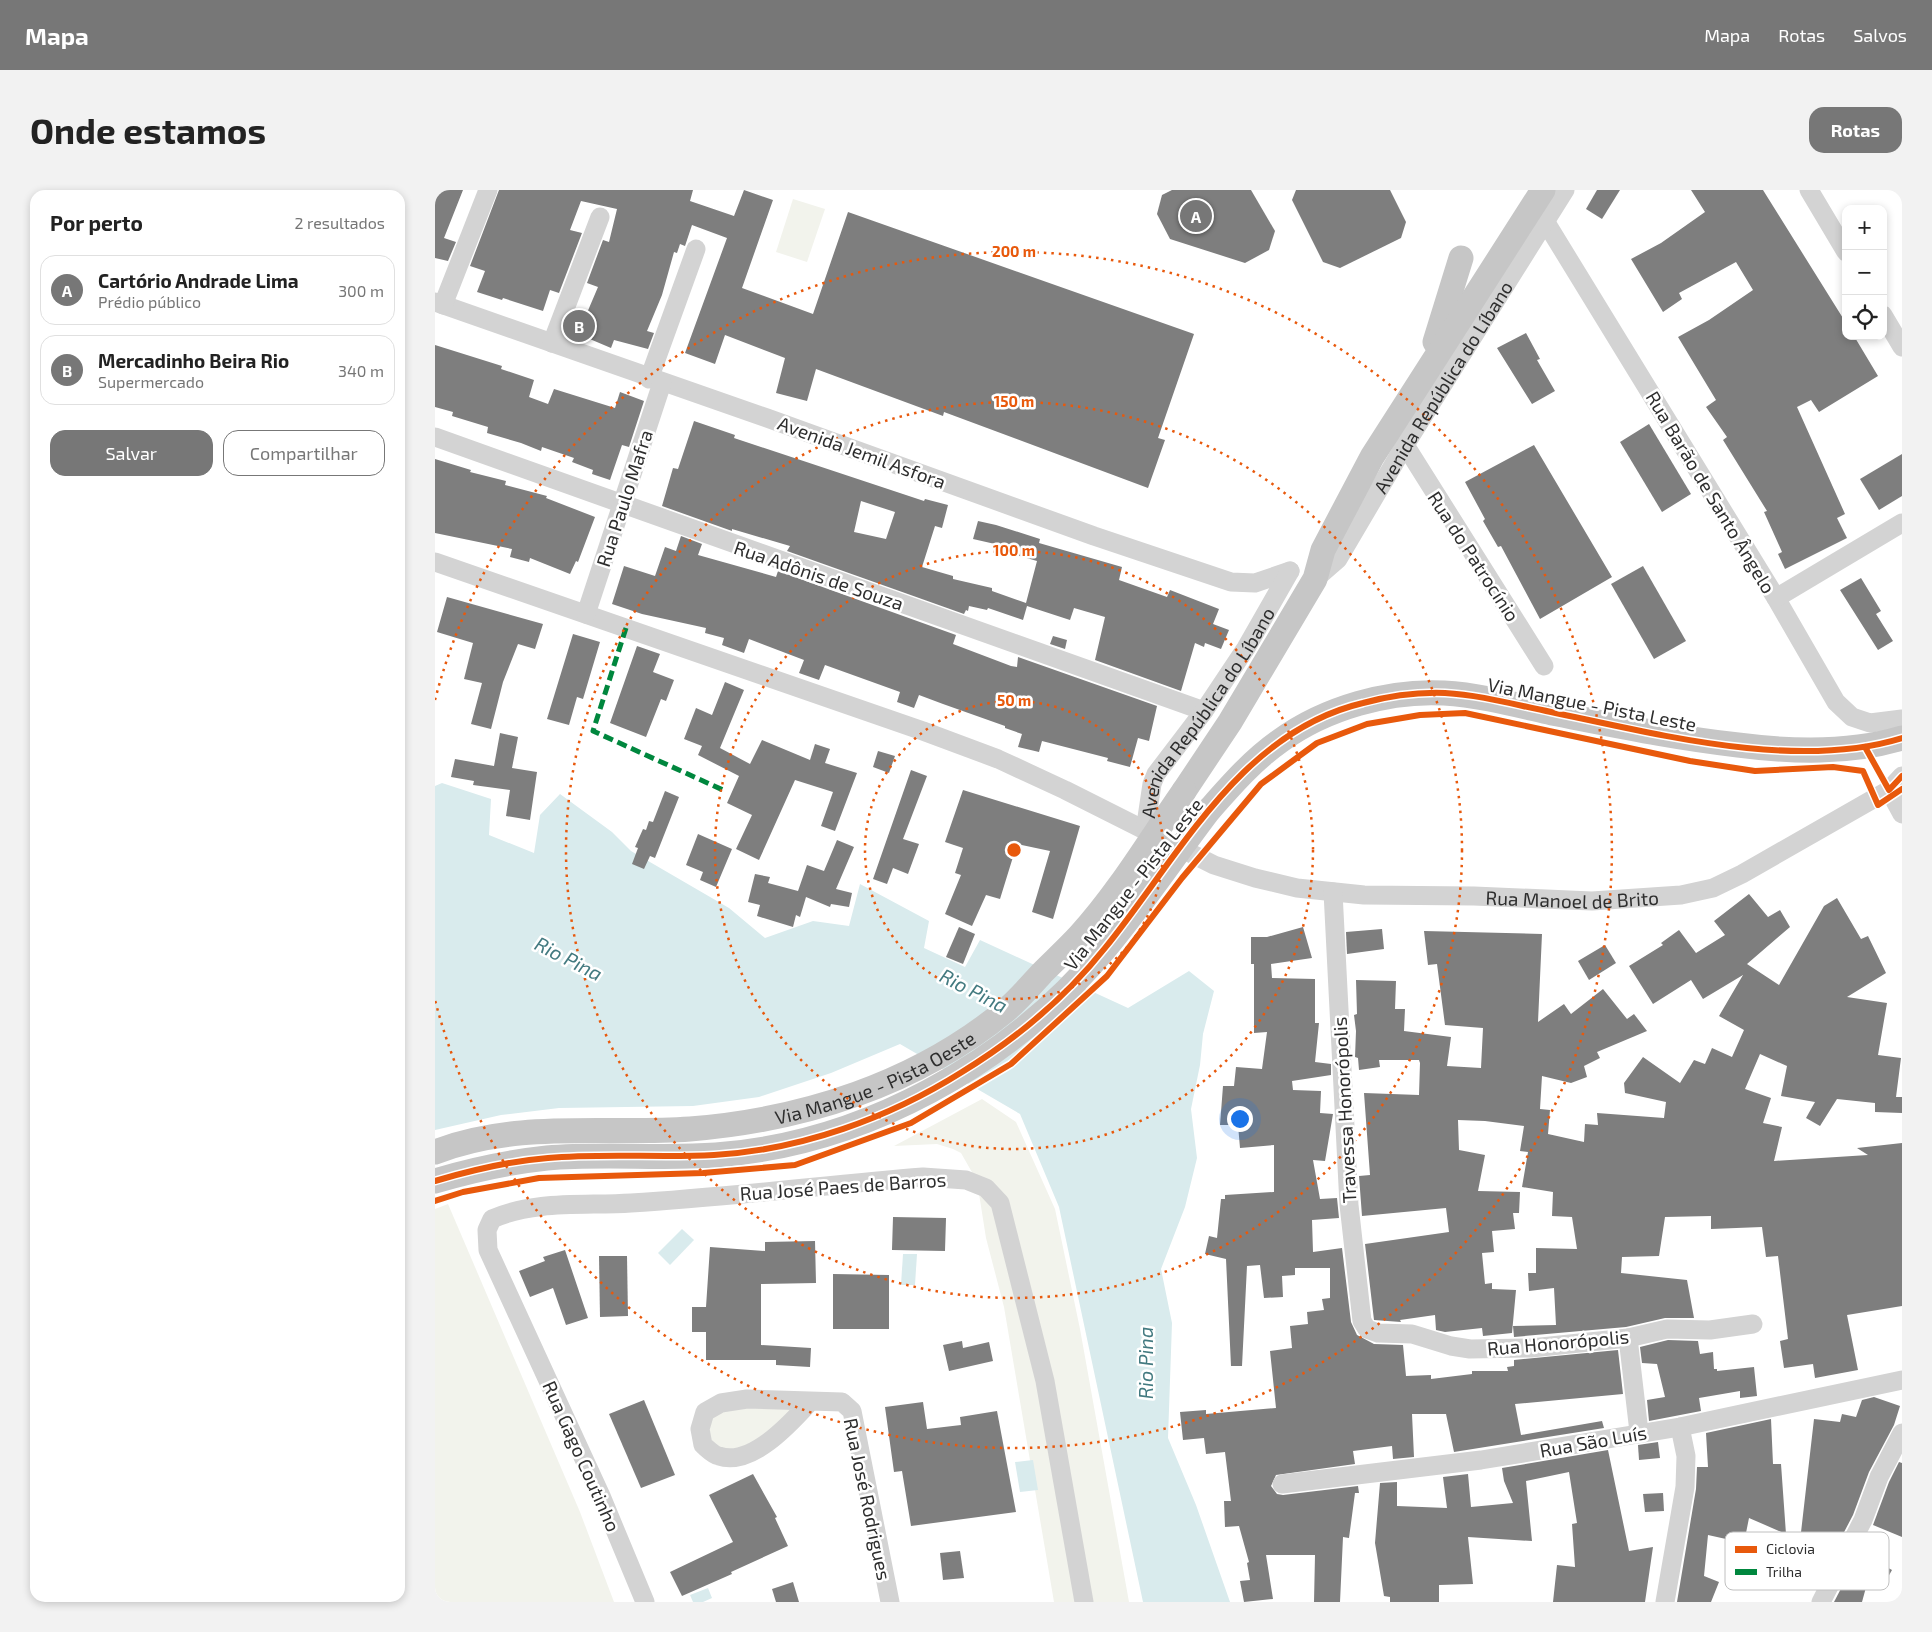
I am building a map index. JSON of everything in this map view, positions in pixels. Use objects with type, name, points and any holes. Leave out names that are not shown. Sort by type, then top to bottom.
[{"type":"main road","name":"Avenida República do Líbano","points":[[1310,587],[1323,550],[1372,457],[1543,190]]},
{"type":"main road","points":[[1426,373],[1461,258]]},
{"type":"main road","name":"Via Mangue - Pista Oeste","points":[[435,1152],[497,1136],[539,1130],[688,1129],[760,1122],[831,1103],[898,1078],[954,1047],[1005,1010],[1081,934],[1119,886],[1230,722],[1310,587]]},
{"type":"main road","name":"Via Mangue - Pista Leste","points":[[435,1181],[504,1164],[547,1158],[717,1155],[777,1146],[818,1137],[870,1119],[916,1098],[960,1074],[1002,1046],[1049,1008],[1103,952],[1210,809],[1241,774],[1282,740],[1333,712],[1363,703],[1403,696],[1444,693],[1492,700],[1658,734],[1793,751],[1865,747],[1902,738]]},
{"type":"street","points":[[439,304],[487,190]]},
{"type":"street","name":"Avenida República do Líbano","points":[[1310,587],[1338,559],[1405,446],[1565,190]]},
{"type":"street","points":[[1809,190],[1845,250]]},
{"type":"street","points":[[552,343],[599,217]]},
{"type":"street","name":"Rua Barão de Santo Ângelo","points":[[1545,221],[1776,598],[1836,702],[1852,717],[1870,723],[1902,719]]},
{"type":"street","name":"Rua Paulo Mafra","points":[[586,614],[622,502],[655,381],[696,249]]},
{"type":"street","name":"Avenida Jemil Asfora","points":[[439,304],[1094,536],[1231,582],[1255,583],[1290,571]]},
{"type":"street","points":[[1887,322],[1902,347]]},
{"type":"street","name":"Rua Adônis de Souza","points":[[435,437],[622,502],[731,544],[1204,711]]},
{"type":"street","name":"Rua do Patrocínio","points":[[1405,446],[1545,666]]},
{"type":"street","points":[[1776,598],[1902,523]]},
{"type":"street","name":"Rua Manoel de Brito","points":[[435,562],[998,759],[1214,865],[1255,878],[1297,888],[1364,895],[1474,896],[1592,901],[1681,896],[1713,888],[1742,874],[1889,790],[1902,776]]},
{"type":"street","name":"Avenida República do Líbano","points":[[1145,830],[1152,784],[1156,774],[1204,711],[1247,648],[1290,571]]},
{"type":"street","points":[[1889,790],[1902,814]]},
{"type":"street","name":"Travessa Honorópolis","points":[[1333,892],[1349,1206],[1361,1312],[1365,1326]]},
{"type":"street","name":"Rua José Paes de Barros","points":[[518,1312],[488,1250],[487,1230],[492,1219],[509,1211],[555,1206],[630,1203],[923,1177],[966,1180],[986,1188],[1000,1203],[1045,1381],[1084,1602]]},
{"type":"street","name":"Rua Gago Coutinho","points":[[518,1312],[601,1496],[645,1602]]},
{"type":"street","name":"Rua Honorópolis","points":[[1365,1326],[1378,1333],[1412,1334],[1451,1346],[1470,1349],[1531,1348],[1627,1338],[1667,1329],[1710,1330],[1753,1324]]},
{"type":"street","points":[[1627,1338],[1639,1432]]},
{"type":"street","name":"Rua São Luís","points":[[1282,1484],[1481,1460],[1680,1426],[1902,1380]]},
{"type":"street","name":"Rua José Rodrigues","points":[[809,1403],[776,1436],[759,1448],[736,1457],[718,1456],[703,1445],[700,1429],[705,1412],[721,1403],[747,1399],[779,1399],[809,1403],[825,1400],[842,1402],[853,1412],[890,1602]]},
{"type":"street","points":[[1665,1602],[1685,1487],[1686,1456],[1680,1426]]},
{"type":"street","points":[[1857,1532],[1879,1477],[1902,1432]]},
{"type":"street","points":[[1821,1602],[1827,1590]]},
{"type":"shaded area","points":[[793,199],[825,209],[807,262],[776,252]]},
{"type":"shaded area","points":[[982,1099],[1016,1122],[1055,1209],[1080,1329],[1129,1602],[1054,1602],[1004,1307],[986,1238],[977,1181],[961,1153],[953,1149],[937,1144],[894,1146]]},
{"type":"shaded area","points":[[448,1204],[580,1512],[614,1602],[435,1602],[435,1209]]},
{"type":"shaded area","points":[[722,1407],[801,1408],[740,1452],[710,1447],[706,1422]]},
{"type":"water","name":"Rio Pina","points":[[442,783],[491,799],[489,835],[534,853],[540,815],[560,794],[612,832],[631,851],[729,908],[765,938],[813,921],[849,926],[860,884],[929,921],[924,948],[965,967],[980,940],[1128,1008],[1189,971],[1214,991],[1203,1034],[1200,1065],[1191,1109],[1197,1158],[1185,1207],[1161,1269],[1172,1323],[1168,1438],[1196,1505],[1230,1602],[1143,1602],[1059,1207],[1020,1114],[900,1044],[831,1073],[759,1097],[693,1106],[559,1108],[501,1115],[435,1130],[435,786]]},
{"type":"water","points":[[682,1229],[694,1240],[670,1265],[658,1253]]},
{"type":"water","points":[[903,1254],[917,1254],[915,1285],[901,1285]]},
{"type":"water","points":[[1033,1460],[1038,1490],[1020,1492],[1015,1462]]},
{"type":"water","points":[[708,1588],[712,1598],[703,1602],[693,1602],[690,1595]]},
{"type":"building","points":[[435,190],[463,190],[444,238],[456,242],[448,261],[435,258]]},
{"type":"building","points":[[499,190],[693,190],[690,201],[734,216],[744,190],[773,200],[742,288],[813,314],[848,212],[1194,334],[1158,438],[1165,440],[1148,488],[944,412],[943,416],[816,369],[807,401],[776,393],[785,358],[725,335],[715,364],[685,353],[727,238],[692,225],[685,246],[680,244],[677,253],[674,252],[662,295],[647,331],[654,333],[648,349],[614,340],[611,348],[578,334],[598,287],[587,283],[603,240],[609,242],[617,209],[581,201],[570,230],[582,233],[559,293],[550,290],[543,311],[477,292],[485,271],[470,266]]},
{"type":"building","points":[[1172,190],[1251,190],[1275,231],[1269,250],[1245,263],[1170,239],[1157,214],[1162,195]]},
{"type":"building","points":[[1296,190],[1390,190],[1406,222],[1401,238],[1340,268],[1323,262],[1292,200]]},
{"type":"building","points":[[1597,190],[1620,190],[1602,219],[1586,209]]},
{"type":"building","points":[[1691,190],[1763,190],[1842,317],[1842,340],[1856,340],[1878,376],[1819,412],[1811,400],[1797,407],[1845,514],[1837,518],[1847,538],[1785,569],[1778,554],[1782,552],[1764,512],[1767,511],[1723,440],[1727,437],[1706,407],[1716,400],[1678,337],[1709,320],[1753,290],[1736,262],[1679,293],[1682,299],[1663,312],[1631,259],[1661,243],[1705,212]]},
{"type":"building","points":[[1526,333],[1540,359],[1537,360],[1555,391],[1532,404],[1497,348]]},
{"type":"building","points":[[435,345],[502,366],[501,369],[534,380],[529,397],[548,404],[554,389],[615,408],[620,392],[644,401],[629,447],[622,445],[610,480],[592,474],[593,470],[572,462],[574,458],[542,447],[541,451],[487,433],[488,427],[452,416],[453,412],[435,407]]},
{"type":"building","points":[[694,421],[735,435],[734,438],[924,501],[925,499],[948,505],[942,528],[935,526],[922,567],[953,576],[953,579],[992,588],[992,591],[1026,603],[1037,561],[1016,555],[1017,549],[973,539],[978,521],[1040,539],[1039,543],[1122,567],[1119,580],[1167,597],[1170,590],[1219,609],[1213,624],[1229,630],[1221,649],[1205,643],[1204,647],[1195,643],[1181,691],[1095,660],[1105,617],[1074,608],[1070,620],[1027,606],[1023,620],[988,608],[987,610],[969,606],[968,611],[966,610],[964,614],[787,551],[790,546],[732,529],[732,531],[662,506],[673,468],[678,469]],"holes":[[[861,501],[895,512],[886,539],[854,532]]]},
{"type":"building","points":[[1649,424],[1691,494],[1662,512],[1620,442]]},
{"type":"building","points":[[1534,445],[1612,577],[1540,619],[1501,546],[1498,547],[1483,521],[1485,519],[1465,482]]},
{"type":"building","points":[[1902,454],[1902,496],[1879,510],[1860,479]]},
{"type":"building","points":[[435,459],[471,470],[470,472],[506,481],[505,485],[547,496],[546,498],[595,517],[578,562],[576,561],[570,574],[530,558],[529,562],[510,557],[512,549],[435,533]]},
{"type":"building","points":[[681,536],[702,544],[698,555],[776,577],[778,571],[956,635],[953,644],[1011,666],[1017,667],[1018,657],[1157,706],[1149,741],[1138,738],[1130,767],[1107,761],[1108,758],[1042,741],[1039,752],[1018,747],[1022,734],[919,695],[914,708],[897,702],[900,692],[825,665],[819,680],[799,673],[804,660],[749,639],[744,653],[722,645],[724,638],[705,633],[706,628],[642,614],[612,604],[624,566],[655,576],[665,547],[676,551]]},
{"type":"building","points":[[1643,566],[1686,641],[1654,659],[1611,584]]},
{"type":"building","points":[[1861,578],[1881,611],[1876,614],[1893,641],[1878,650],[1840,590]]},
{"type":"building","points":[[447,597],[543,624],[535,649],[518,644],[503,682],[491,729],[471,724],[482,683],[464,679],[473,643],[437,632]]},
{"type":"building","points":[[573,634],[600,642],[583,699],[577,697],[569,725],[547,719]]},
{"type":"building","points":[[1053,636],[1067,640],[1065,649],[1050,644]]},
{"type":"building","points":[[637,646],[660,654],[653,672],[674,680],[666,701],[661,699],[646,737],[610,723]]},
{"type":"building","points":[[725,682],[744,690],[720,748],[750,764],[762,740],[810,760],[815,744],[830,749],[825,763],[857,773],[835,831],[821,826],[833,792],[795,780],[759,860],[736,849],[752,815],[727,803],[739,776],[698,755],[702,746],[684,739],[696,708],[712,715]]},
{"type":"building","points":[[500,733],[518,737],[512,768],[537,772],[530,820],[506,816],[510,790],[473,785],[474,781],[451,777],[455,759],[494,766]]},
{"type":"building","points":[[878,751],[895,756],[889,773],[873,767]]},
{"type":"building","points":[[911,770],[927,776],[903,839],[919,844],[908,874],[893,868],[887,884],[873,879]]},
{"type":"building","points":[[963,790],[1080,826],[1053,919],[1032,912],[1050,851],[1017,844],[1000,899],[986,895],[972,926],[945,914],[961,875],[955,873],[963,848],[945,842]]},
{"type":"building","points":[[665,791],[679,797],[655,858],[650,856],[644,869],[632,864],[638,848],[635,847],[643,829],[646,830],[649,821],[653,822]]},
{"type":"building","points":[[698,834],[732,849],[716,887],[700,880],[703,872],[686,865]]},
{"type":"building","points":[[837,840],[854,847],[836,889],[852,893],[849,907],[831,904],[830,907],[806,897],[800,917],[796,915],[793,927],[757,916],[760,905],[748,902],[755,874],[770,877],[768,883],[798,891],[807,865],[824,871]]},
{"type":"building","points":[[1749,894],[1768,917],[1780,910],[1790,927],[1747,964],[1779,985],[1824,906],[1837,898],[1861,939],[1868,936],[1886,973],[1847,997],[1887,1003],[1878,1055],[1901,1058],[1896,1097],[1902,1097],[1902,1113],[1875,1112],[1875,1103],[1837,1099],[1820,1126],[1806,1118],[1815,1102],[1781,1096],[1787,1066],[1760,1054],[1745,1089],[1771,1098],[1763,1123],[1782,1127],[1774,1161],[1868,1155],[1857,1148],[1902,1143],[1902,1306],[1847,1315],[1858,1370],[1815,1378],[1813,1364],[1784,1368],[1780,1341],[1788,1339],[1778,1256],[1766,1257],[1762,1227],[1711,1229],[1711,1216],[1665,1217],[1659,1256],[1622,1257],[1621,1273],[1687,1280],[1694,1318],[1665,1318],[1626,1327],[1514,1337],[1513,1326],[1556,1325],[1554,1288],[1529,1291],[1528,1273],[1536,1273],[1536,1248],[1577,1249],[1572,1217],[1552,1216],[1553,1192],[1522,1187],[1528,1152],[1520,1151],[1524,1126],[1485,1121],[1458,1120],[1459,1150],[1485,1155],[1478,1191],[1520,1192],[1519,1213],[1513,1213],[1515,1229],[1492,1231],[1494,1252],[1482,1253],[1485,1284],[1492,1283],[1492,1289],[1516,1290],[1512,1333],[1483,1336],[1482,1328],[1445,1332],[1436,1330],[1435,1315],[1400,1320],[1401,1322],[1374,1320],[1365,1244],[1449,1232],[1446,1208],[1362,1216],[1359,1176],[1370,1175],[1364,1093],[1419,1095],[1420,1063],[1419,1060],[1379,1060],[1380,1067],[1359,1070],[1358,1058],[1355,1057],[1356,1031],[1354,1015],[1357,1014],[1356,980],[1396,981],[1395,1009],[1405,1009],[1404,1031],[1451,1037],[1447,1066],[1481,1068],[1483,1028],[1445,1025],[1437,964],[1428,965],[1424,931],[1542,934],[1538,1022],[1564,1004],[1571,1014],[1603,989],[1627,1019],[1634,1014],[1647,1031],[1597,1052],[1600,1058],[1584,1066],[1587,1077],[1571,1083],[1542,1076],[1540,1109],[1550,1110],[1548,1134],[1584,1142],[1585,1124],[1598,1125],[1597,1113],[1664,1118],[1666,1102],[1625,1093],[1624,1083],[1643,1057],[1680,1083],[1694,1060],[1705,1064],[1712,1048],[1732,1057],[1744,1030],[1719,1016],[1743,975],[1703,999],[1691,980],[1653,1004],[1629,966],[1663,945],[1661,943],[1679,930],[1696,953],[1725,935],[1714,921]]},
{"type":"building","points":[[959,927],[975,934],[963,964],[946,957]]},
{"type":"building","points":[[1303,927],[1312,958],[1271,964],[1272,978],[1315,979],[1315,1023],[1319,1023],[1315,1062],[1331,1064],[1331,1075],[1292,1081],[1293,1090],[1321,1091],[1320,1113],[1333,1114],[1325,1161],[1313,1160],[1320,1199],[1337,1198],[1339,1218],[1312,1220],[1313,1252],[1342,1248],[1351,1322],[1357,1335],[1374,1344],[1403,1345],[1406,1376],[1431,1375],[1431,1379],[1472,1374],[1472,1371],[1508,1371],[1507,1367],[1514,1366],[1514,1360],[1618,1350],[1623,1394],[1515,1404],[1521,1435],[1602,1421],[1604,1428],[1454,1452],[1446,1414],[1412,1414],[1414,1457],[1393,1459],[1392,1446],[1353,1451],[1355,1464],[1276,1475],[1271,1486],[1277,1494],[1283,1495],[1358,1486],[1359,1493],[1355,1493],[1349,1538],[1343,1537],[1340,1602],[1314,1602],[1315,1555],[1266,1555],[1273,1599],[1244,1602],[1240,1581],[1250,1580],[1247,1563],[1249,1562],[1239,1526],[1225,1527],[1224,1501],[1231,1501],[1225,1452],[1206,1454],[1204,1438],[1183,1440],[1180,1412],[1206,1410],[1206,1414],[1276,1408],[1270,1351],[1292,1348],[1290,1326],[1308,1324],[1307,1312],[1324,1310],[1322,1299],[1330,1298],[1330,1268],[1295,1268],[1295,1275],[1282,1276],[1283,1297],[1264,1298],[1260,1265],[1247,1266],[1242,1366],[1231,1366],[1226,1259],[1205,1254],[1209,1236],[1217,1238],[1221,1199],[1225,1199],[1225,1195],[1274,1192],[1274,1145],[1240,1148],[1238,1125],[1220,1125],[1223,1086],[1234,1086],[1236,1067],[1262,1069],[1267,1032],[1254,1033],[1254,964],[1251,964],[1251,937],[1267,937]]},
{"type":"building","points":[[1382,929],[1384,949],[1347,954],[1346,932]]},
{"type":"building","points":[[1605,945],[1616,963],[1589,980],[1578,961]]},
{"type":"building","points":[[893,1217],[946,1218],[945,1251],[892,1250]]},
{"type":"building","points":[[815,1241],[816,1283],[761,1284],[761,1345],[811,1348],[810,1367],[776,1365],[776,1360],[706,1360],[706,1332],[692,1332],[692,1307],[706,1307],[710,1247],[765,1251],[765,1242]]},
{"type":"building","points":[[565,1250],[588,1318],[566,1325],[553,1288],[530,1297],[519,1271],[545,1261],[543,1257]]},
{"type":"building","points":[[599,1256],[627,1256],[628,1316],[600,1317]]},
{"type":"building","points":[[833,1274],[889,1275],[889,1329],[833,1329]]},
{"type":"building","points":[[1668,1340],[1698,1341],[1700,1354],[1713,1352],[1714,1369],[1717,1369],[1717,1371],[1754,1367],[1757,1396],[1740,1398],[1740,1391],[1699,1398],[1701,1411],[1649,1421],[1647,1400],[1665,1397],[1657,1364],[1642,1363],[1640,1347]]},
{"type":"building","points":[[962,1341],[963,1348],[989,1342],[993,1361],[949,1371],[943,1345]]},
{"type":"building","points":[[1874,1397],[1900,1406],[1894,1425],[1869,1472],[1853,1515],[1844,1532],[1801,1532],[1814,1419],[1840,1422],[1842,1414],[1856,1417],[1862,1400]]},
{"type":"building","points":[[644,1400],[675,1475],[641,1488],[609,1414]]},
{"type":"building","points":[[923,1402],[927,1429],[961,1425],[960,1417],[997,1411],[1016,1512],[911,1526],[902,1471],[894,1472],[885,1407]]},
{"type":"building","points":[[1771,1419],[1773,1464],[1781,1464],[1786,1532],[1781,1532],[1749,1518],[1746,1532],[1725,1532],[1725,1539],[1708,1535],[1704,1576],[1719,1582],[1711,1602],[1677,1602],[1696,1489],[1697,1467],[1708,1467],[1706,1433]]},
{"type":"building","points":[[1658,1442],[1660,1458],[1639,1460],[1638,1445]]},
{"type":"building","points":[[1608,1450],[1629,1551],[1653,1547],[1645,1602],[1553,1602],[1557,1565],[1575,1567],[1572,1524],[1577,1523],[1569,1472],[1526,1481],[1532,1541],[1468,1537],[1473,1584],[1439,1585],[1439,1602],[1390,1602],[1390,1597],[1384,1596],[1375,1543],[1380,1483],[1397,1482],[1397,1506],[1447,1508],[1443,1477],[1468,1474],[1471,1507],[1513,1503],[1504,1481],[1502,1468]]},
{"type":"building","points":[[1899,1462],[1902,1463],[1902,1537],[1873,1525],[1889,1482]]},
{"type":"building","points":[[753,1474],[777,1517],[775,1518],[788,1546],[682,1596],[670,1572],[733,1542],[709,1495]]},
{"type":"building","points":[[1663,1493],[1664,1511],[1645,1512],[1643,1494]]},
{"type":"building","points":[[960,1551],[964,1578],[943,1580],[940,1553]]},
{"type":"building","points":[[793,1582],[799,1602],[776,1602],[772,1589]]},
{"type":"building","points":[[1840,1590],[1865,1590],[1862,1602],[1834,1602]]},
{"type":"marked path","points":[[626,628],[593,731],[723,790]]},
{"type":"cycle path","points":[[435,1181],[491,1166],[548,1158],[693,1156],[747,1152],[811,1139],[843,1129],[905,1104],[934,1089],[1002,1046],[1057,1000],[1105,948],[1187,838],[1216,802],[1247,769],[1281,741],[1320,718],[1363,703],[1394,696],[1414,694],[1458,694],[1681,739],[1772,750],[1817,751],[1861,747],[1902,738]]},
{"type":"cycle path","points":[[435,1201],[463,1192],[539,1178],[703,1173],[795,1165],[911,1123],[1011,1064],[1107,976],[1182,878],[1261,784],[1317,743],[1367,724],[1420,715],[1465,713],[1690,761],[1755,771],[1833,767],[1863,771],[1878,805],[1902,789]]},
{"type":"cycle path","points":[[1865,747],[1889,790],[1902,776]]},
{"type":"place","name":"Cartório Andrade Lima","points":[[1196,216]]},
{"type":"place","name":"Mercadinho Beira Rio","points":[[579,326]]}]
